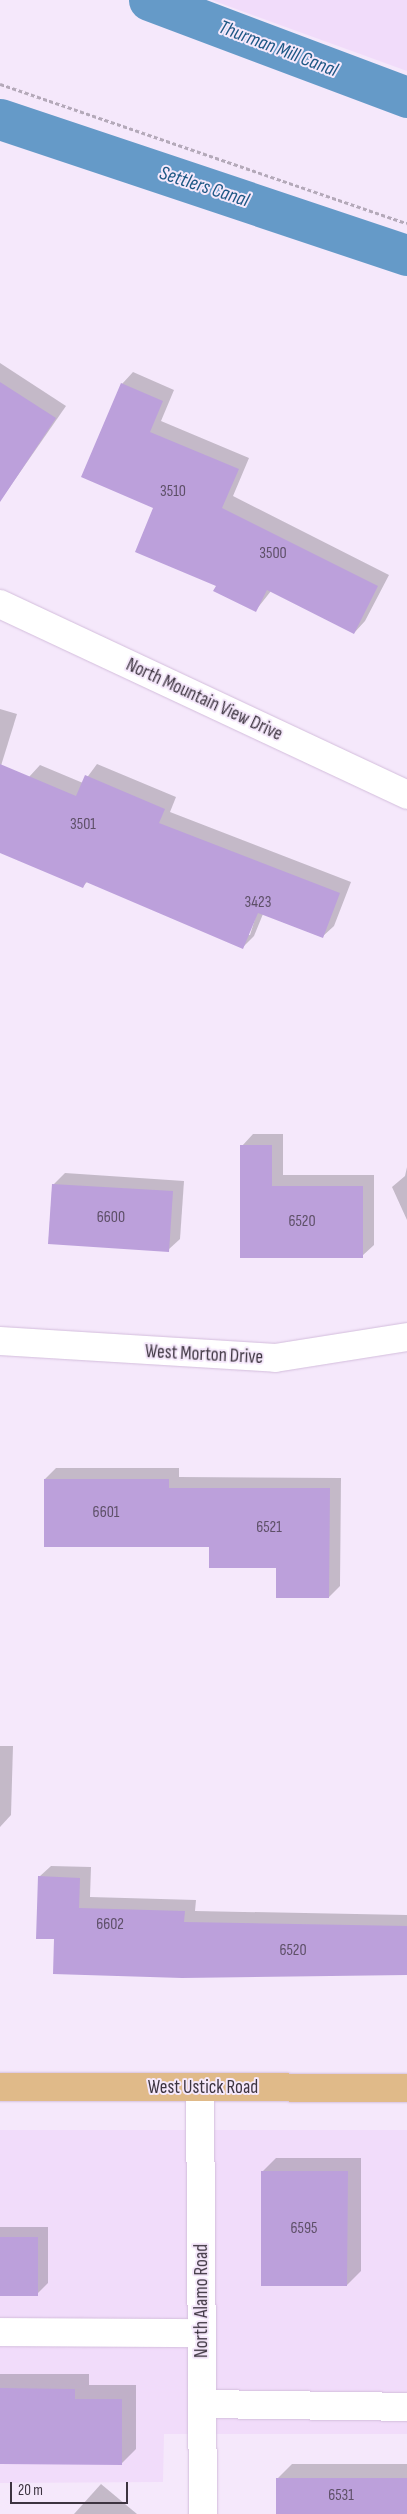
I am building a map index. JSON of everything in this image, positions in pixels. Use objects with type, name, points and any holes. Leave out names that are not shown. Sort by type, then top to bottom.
[{"type":"main road","name":"West Ustick Road","points":[[0,2087],[407,2088]]},
{"type":"street","name":"North Mountain View Drive","points":[[0,604],[407,796]]},
{"type":"street","name":"West Morton Drive","points":[[0,1341],[275,1358],[407,1337]]},
{"type":"street","name":"North Alamo Road","points":[[200,2088],[203,2514]]},
{"type":"street","points":[[0,2332],[202,2333]]},
{"type":"street","points":[[202,2404],[407,2407]]},
{"type":"path","points":[[0,84],[407,223]]},
{"type":"shaded area","points":[[212,0],[407,0],[407,71],[217,2]]},
{"type":"shaded area","points":[[0,2130],[407,2130],[407,2434],[164,2434],[163,2482],[0,2483]]},
{"type":"building","points":[[0,382],[56,418],[0,502]]},
{"type":"building","points":[[121,383],[163,401],[150,432],[239,469],[222,508],[378,586],[354,634],[267,590],[256,612],[213,591],[216,586],[135,552],[153,508],[81,477]]},
{"type":"building","points":[[0,764],[76,796],[85,775],[165,809],[159,823],[340,893],[323,938],[258,913],[243,949],[86,882],[83,888],[0,853]]},
{"type":"building","points":[[240,1145],[272,1145],[272,1186],[363,1186],[363,1258],[240,1258]]},
{"type":"building","points":[[52,1184],[173,1191],[169,1252],[48,1244]]},
{"type":"building","points":[[44,1479],[169,1479],[169,1488],[330,1488],[329,1598],[276,1598],[276,1568],[209,1568],[209,1547],[44,1547]]},
{"type":"building","points":[[38,1876],[80,1878],[79,1908],[185,1911],[184,1922],[407,1926],[407,1975],[182,1978],[53,1974],[54,1939],[36,1939]]},
{"type":"building","points":[[261,2171],[348,2171],[347,2286],[261,2286]]},
{"type":"building","points":[[0,2237],[38,2237],[38,2296],[0,2296]]},
{"type":"building","points":[[0,2388],[75,2389],[75,2399],[122,2399],[122,2465],[0,2464]]},
{"type":"building","points":[[276,2478],[407,2478],[407,2514],[276,2514]]},
{"type":"waterway","name":"Thurman Mill Canal","points":[[149,0],[407,97]]},
{"type":"waterway","name":"Settlers Canal","points":[[0,119],[407,255]]}]
